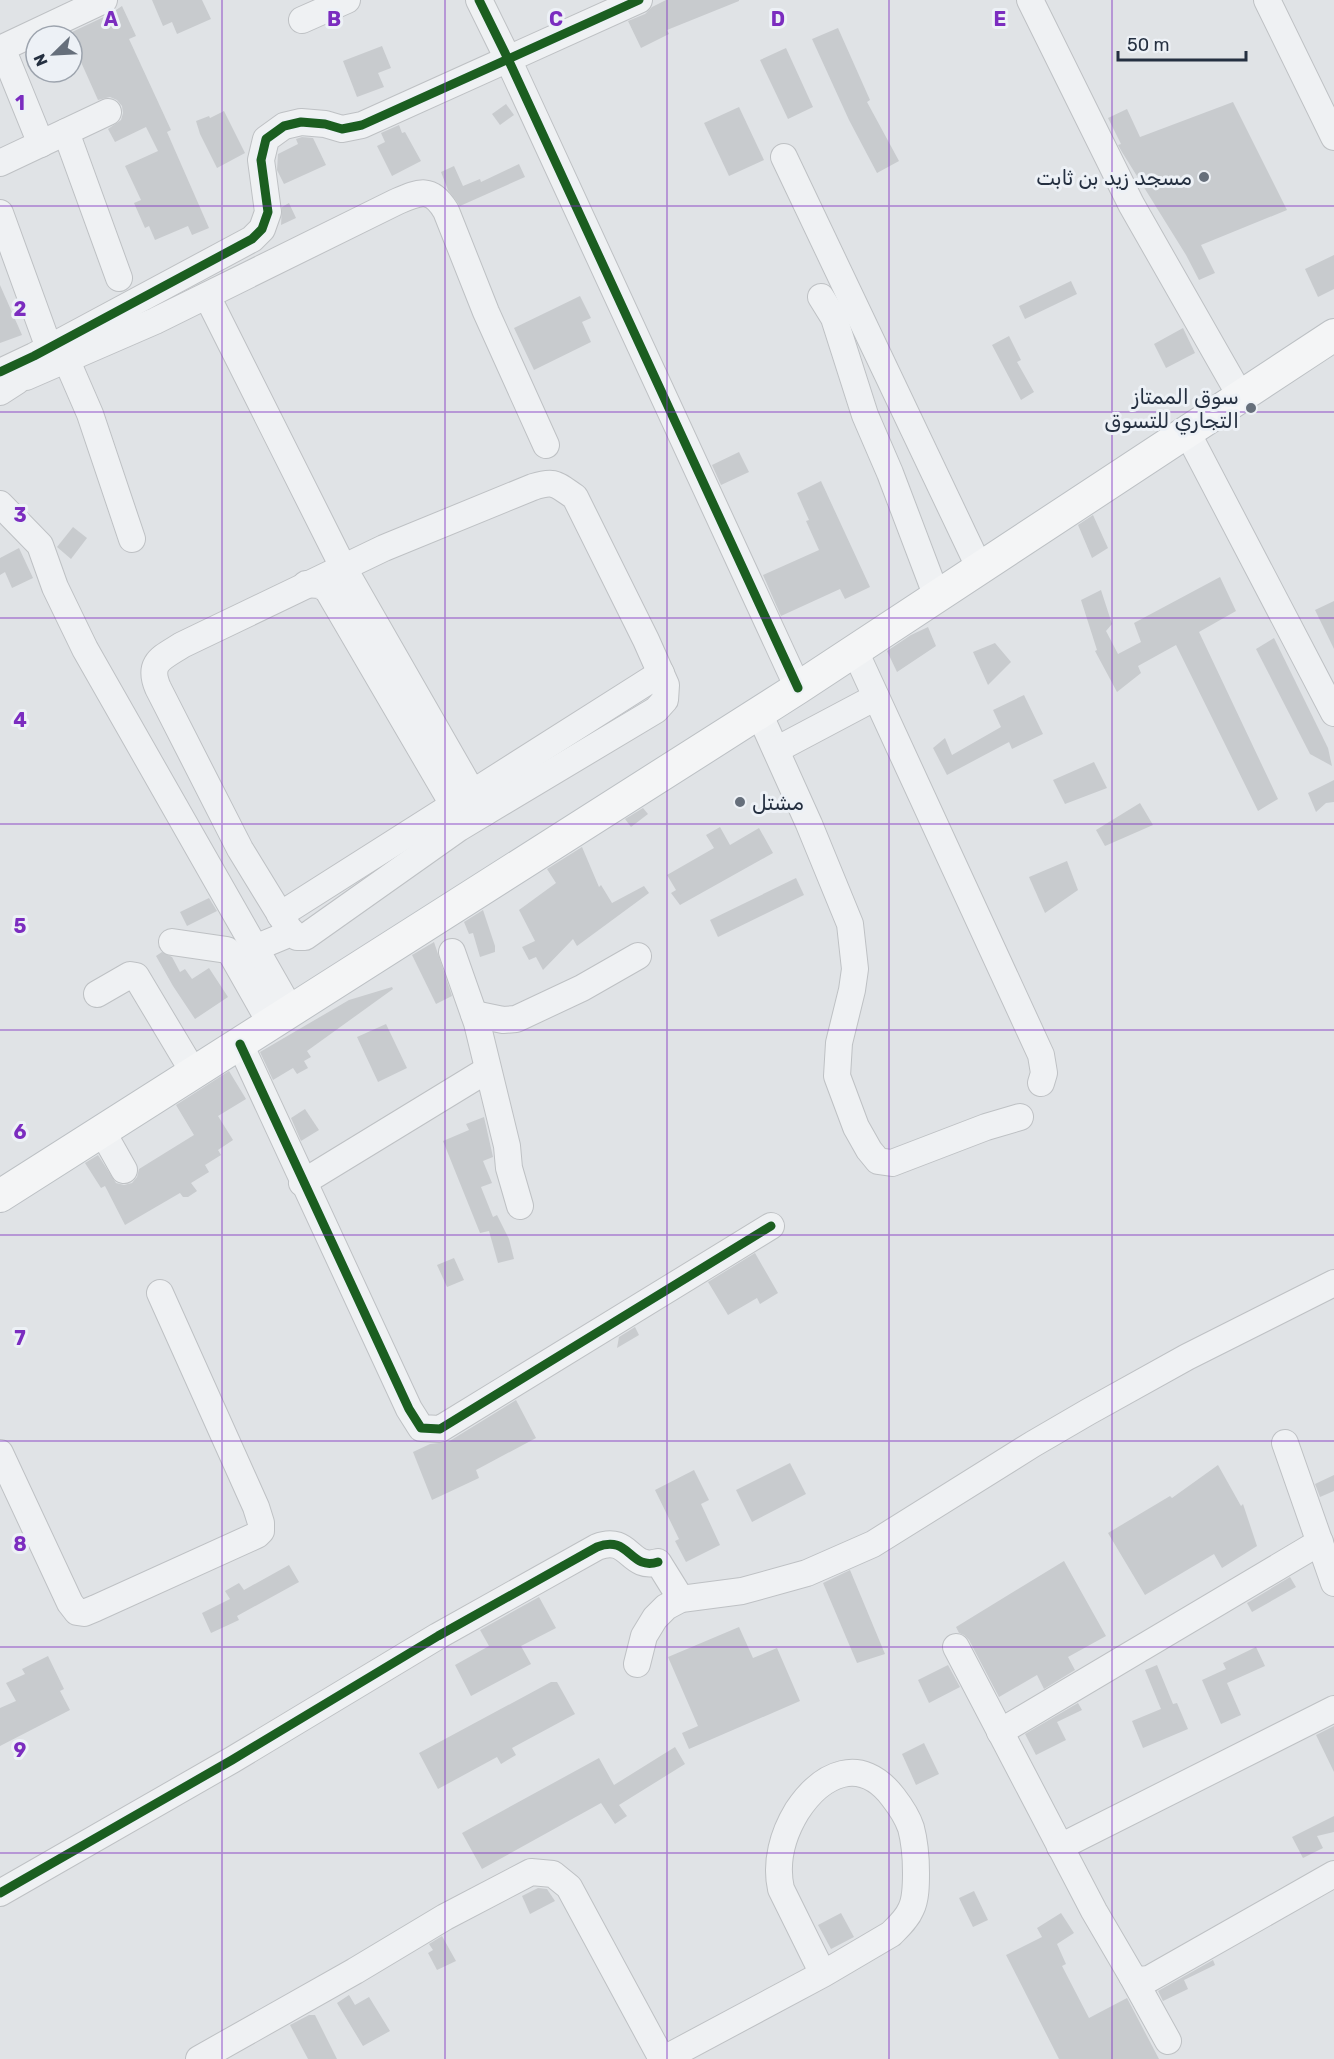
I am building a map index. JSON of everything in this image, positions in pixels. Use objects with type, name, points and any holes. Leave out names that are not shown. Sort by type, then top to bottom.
[{"type":"main road","points":[[0,1196],[798,688],[1334,335]]},
{"type":"street","points":[[40,144],[1,48],[104,0]]},
{"type":"street","points":[[302,20],[347,0]]},
{"type":"street","points":[[479,0],[798,688]]},
{"type":"street","points":[[4,382],[257,234],[268,212],[261,160],[266,139],[284,126],[301,122],[325,124],[342,129],[362,125],[639,0]]},
{"type":"street","points":[[1030,0],[1131,204],[1241,397]]},
{"type":"street","points":[[1267,0],[1334,137]]},
{"type":"street","points":[[0,163],[108,112]]},
{"type":"street","points":[[66,132],[119,278]]},
{"type":"street","points":[[784,157],[980,568]]},
{"type":"street","points":[[58,350],[207,296],[417,193],[432,195],[440,200],[446,211],[486,312],[546,445]]},
{"type":"street","points":[[0,213],[58,350],[93,423],[132,539]]},
{"type":"street","points":[[207,296],[343,567],[469,809]]},
{"type":"street","points":[[821,297],[834,318],[865,415],[890,473],[937,597]]},
{"type":"street","points":[[1187,432],[1333,710]]},
{"type":"street","points":[[549,482],[560,486],[574,497],[661,673],[667,692],[665,700],[656,710],[469,809],[305,937],[297,938],[240,849],[153,676],[154,668],[160,659],[182,645],[306,584],[501,500],[549,482]]},
{"type":"street","points":[[0,504],[10,530],[40,545],[56,587],[85,649],[255,948],[281,1018]]},
{"type":"street","points":[[306,584],[319,585],[327,589],[469,809]]},
{"type":"street","points":[[855,651],[1041,1055],[1044,1073],[1041,1083]]},
{"type":"street","points":[[776,750],[876,697]]},
{"type":"street","points":[[759,713],[850,924],[855,969],[851,998],[840,1043],[837,1076],[856,1127],[869,1150],[878,1161],[892,1163],[986,1127],[1020,1118]]},
{"type":"street","points":[[255,948],[284,936],[285,922]]},
{"type":"street","points":[[172,942],[227,950],[281,1018]]},
{"type":"street","points":[[452,952],[474,1014],[507,1146],[509,1168],[520,1206]]},
{"type":"street","points":[[474,1014],[502,1020],[516,1019],[582,988],[638,956]]},
{"type":"street","points":[[97,994],[130,975],[136,976],[194,1073]]},
{"type":"street","points":[[240,1044],[302,1183],[409,1409],[421,1428],[440,1429],[771,1226]]},
{"type":"street","points":[[302,1183],[487,1070]]},
{"type":"street","points":[[102,1131],[124,1170]]},
{"type":"street","points":[[637,1665],[644,1636],[666,1607],[691,1596],[742,1591],[807,1573],[873,1544],[1088,1412],[1187,1357],[1334,1283]]},
{"type":"street","points":[[0,1452],[70,1603],[77,1612],[84,1613],[96,1608],[257,1535],[261,1531],[261,1523],[256,1507],[160,1293]]},
{"type":"street","points":[[1285,1443],[1334,1582]]},
{"type":"street","points":[[1000,1732],[1320,1542]]},
{"type":"street","points":[[0,1893],[232,1760],[438,1636],[606,1543],[618,1544],[641,1563],[658,1562],[681,1599]]},
{"type":"street","points":[[956,1647],[1094,1911],[1168,2041]]},
{"type":"street","points":[[1060,1847],[1334,1709]]},
{"type":"street","points":[[210,2056],[445,1917],[531,1872],[553,1874],[569,1887],[663,2059],[823,1974],[891,1934],[912,1909],[916,1882],[916,1854],[911,1827],[903,1810],[888,1790],[877,1780],[860,1772],[848,1772],[835,1777],[817,1788],[804,1801],[793,1818],[778,1862],[778,1877],[782,1889],[823,1974]]},
{"type":"street","points":[[1132,1976],[1139,1980],[1149,1979],[1334,1874]]},
{"type":"building","points":[[152,0],[202,0],[211,19],[177,34],[172,22],[163,26]]},
{"type":"building","points":[[666,0],[739,1],[667,30],[669,34],[641,48],[628,21],[645,14],[652,7]]},
{"type":"building","points":[[122,6],[136,36],[129,39],[171,130],[167,132],[209,228],[192,235],[188,226],[155,240],[149,226],[145,228],[134,203],[141,200],[125,166],[158,151],[146,127],[115,142],[108,129],[121,120],[122,106],[110,97],[98,100],[84,69],[84,26]]},
{"type":"building","points":[[838,28],[870,100],[867,102],[899,161],[877,173],[849,120],[812,39]]},
{"type":"building","points":[[382,46],[391,68],[378,73],[384,87],[357,97],[343,61]]},
{"type":"building","points":[[786,48],[813,107],[788,119],[760,60]]},
{"type":"building","name":"مسجد زيد بن ثابت","points":[[1233,102],[1287,210],[1201,245],[1215,273],[1199,280],[1118,145],[1121,144],[1108,118],[1127,109],[1140,137]]},
{"type":"building","points":[[506,104],[514,115],[500,125],[492,114]]},
{"type":"building","points":[[739,107],[764,160],[729,176],[704,123]]},
{"type":"building","points":[[224,111],[245,153],[217,168],[196,121],[209,116],[210,118]]},
{"type":"building","points":[[399,125],[421,161],[392,176],[377,146],[385,142],[381,133]]},
{"type":"building","points":[[313,138],[326,165],[284,184],[277,170],[278,154],[298,144],[296,139]]},
{"type":"building","points":[[519,164],[525,177],[460,206],[448,190],[441,172],[454,166],[463,186],[480,179],[481,182]]},
{"type":"building","points":[[289,203],[296,218],[281,225],[282,207]]},
{"type":"building","points":[[1334,255],[1334,289],[1318,297],[1305,269]]},
{"type":"building","points":[[1071,281],[1077,294],[1025,319],[1019,306]]},
{"type":"building","points":[[0,285],[22,335],[0,343]]},
{"type":"building","points":[[580,296],[591,318],[582,322],[591,342],[534,370],[514,328]]},
{"type":"building","points":[[1183,328],[1195,353],[1166,368],[1154,344]]},
{"type":"building","points":[[1009,336],[1021,360],[1017,362],[1034,392],[1021,400],[992,345]]},
{"type":"building","points":[[739,452],[749,472],[721,485],[712,465]]},
{"type":"building","points":[[821,481],[870,587],[845,599],[840,589],[781,616],[763,575],[819,550],[797,493]]},
{"type":"building","points":[[1093,515],[1108,548],[1092,558],[1078,525]]},
{"type":"building","points":[[73,527],[87,538],[71,559],[57,547]]},
{"type":"building","points":[[19,548],[33,578],[12,588],[5,572],[0,575],[0,558]]},
{"type":"building","points":[[1220,577],[1236,611],[1199,632],[1278,799],[1258,811],[1176,645],[1138,666],[1141,673],[1117,692],[1095,651],[1097,650],[1081,600],[1101,590],[1112,624],[1106,631],[1118,654],[1141,642],[1134,623]]},
{"type":"building","points":[[1334,601],[1334,649],[1315,610]]},
{"type":"building","points":[[928,627],[936,646],[897,672],[887,651]]},
{"type":"building","points":[[1274,638],[1328,748],[1332,766],[1310,754],[1256,649]]},
{"type":"building","points":[[995,643],[1011,662],[988,685],[973,652]]},
{"type":"building","points":[[1024,695],[1043,734],[1012,749],[1009,742],[947,775],[933,748],[945,738],[952,755],[1001,727],[993,710]]},
{"type":"building","points":[[1094,762],[1107,788],[1065,804],[1053,780]]},
{"type":"building","points":[[1334,780],[1334,802],[1326,803],[1316,812],[1308,793]]},
{"type":"building","points":[[1140,803],[1153,825],[1105,846],[1096,830]]},
{"type":"building","points":[[643,808],[648,814],[631,827],[625,819]]},
{"type":"building","points":[[720,827],[730,845],[759,828],[773,853],[680,905],[671,893],[676,890],[667,875],[714,848],[706,835]]},
{"type":"building","points":[[582,847],[599,887],[601,885],[612,903],[644,886],[649,893],[577,946],[573,939],[543,970],[536,957],[529,960],[522,947],[535,941],[519,910],[556,883],[547,869]]},
{"type":"building","points":[[1067,861],[1078,890],[1045,913],[1029,877]]},
{"type":"building","points":[[796,878],[804,895],[718,937],[710,920]]},
{"type":"building","points":[[209,898],[217,911],[187,926],[180,912]]},
{"type":"building","points":[[483,910],[495,952],[480,957],[473,933],[469,934],[464,922]]},
{"type":"building","points":[[434,942],[452,996],[436,1004],[412,955]]},
{"type":"building","points":[[162,952],[172,957],[180,972],[185,969],[192,979],[209,968],[228,997],[195,1019],[156,956]]},
{"type":"building","points":[[392,987],[393,989],[307,1051],[311,1057],[304,1061],[308,1068],[297,1074],[293,1068],[273,1080],[260,1052],[349,1000]]},
{"type":"building","points":[[386,1024],[407,1068],[378,1082],[357,1037]]},
{"type":"building","points":[[229,1071],[246,1099],[218,1116],[233,1140],[218,1150],[221,1155],[205,1165],[209,1172],[191,1183],[197,1191],[188,1197],[183,1197],[180,1193],[125,1225],[105,1186],[101,1188],[85,1163],[98,1155],[116,1183],[124,1185],[132,1183],[139,1169],[194,1135],[176,1105]]},
{"type":"building","points":[[305,1109],[319,1130],[301,1141],[291,1118]]},
{"type":"building","points":[[484,1117],[493,1157],[483,1161],[492,1183],[481,1187],[493,1217],[497,1215],[509,1239],[514,1259],[498,1263],[489,1231],[480,1233],[443,1141],[469,1130],[466,1124]]},
{"type":"building","points":[[755,1253],[778,1293],[760,1304],[757,1298],[728,1315],[708,1282]]},
{"type":"building","points":[[454,1258],[464,1280],[447,1287],[437,1265]]},
{"type":"building","points":[[635,1327],[639,1335],[617,1348],[619,1337]]},
{"type":"building","points":[[516,1400],[536,1438],[476,1470],[479,1478],[432,1500],[413,1452],[430,1444],[448,1442]]},
{"type":"building","points":[[790,1463],[806,1494],[752,1522],[736,1490]]},
{"type":"building","points":[[1218,1465],[1241,1506],[1243,1504],[1257,1546],[1222,1568],[1214,1554],[1145,1595],[1108,1533],[1170,1496],[1172,1498]]},
{"type":"building","points":[[694,1470],[709,1500],[701,1504],[720,1545],[686,1562],[675,1541],[679,1539],[655,1490]]},
{"type":"building","points":[[1334,1475],[1334,1491],[1320,1497],[1315,1484]]},
{"type":"building","points":[[1064,1561],[1106,1636],[1068,1657],[1075,1670],[1044,1689],[1037,1675],[999,1697],[969,1640],[959,1633],[956,1627]]},
{"type":"building","points":[[289,1565],[299,1582],[237,1616],[239,1620],[211,1633],[202,1613],[230,1599],[225,1591],[239,1583],[244,1590]]},
{"type":"building","points":[[850,1570],[885,1654],[857,1663],[823,1583]]},
{"type":"building","points":[[1290,1577],[1296,1587],[1252,1612],[1247,1603]]},
{"type":"building","points":[[539,1597],[556,1628],[521,1646],[531,1664],[471,1696],[455,1665],[489,1646],[480,1630]]},
{"type":"building","points":[[739,1627],[753,1658],[777,1648],[800,1701],[689,1749],[682,1733],[698,1726],[668,1657]]},
{"type":"building","points":[[1256,1647],[1265,1666],[1227,1683],[1241,1715],[1221,1724],[1202,1680],[1226,1669],[1223,1663]]},
{"type":"building","points":[[48,1656],[64,1689],[60,1691],[70,1710],[0,1746],[0,1708],[16,1701],[6,1683],[25,1674],[22,1669]]},
{"type":"building","points":[[948,1665],[960,1687],[929,1703],[918,1680]]},
{"type":"building","points":[[1157,1665],[1173,1704],[1177,1703],[1188,1729],[1143,1748],[1132,1721],[1161,1709],[1145,1670]]},
{"type":"building","points":[[551,1682],[557,1682],[575,1714],[512,1748],[516,1755],[501,1764],[497,1757],[438,1789],[419,1753]]},
{"type":"building","points":[[1078,1703],[1082,1710],[1057,1722],[1066,1740],[1036,1755],[1025,1734]]},
{"type":"building","points":[[1334,1726],[1334,1772],[1316,1735]]},
{"type":"building","points":[[924,1743],[939,1774],[916,1785],[902,1754]]},
{"type":"building","points":[[675,1747],[685,1764],[619,1805],[627,1816],[615,1824],[601,1803],[482,1869],[462,1833],[599,1758],[614,1785]]},
{"type":"building","points":[[1334,1816],[1334,1832],[1317,1836],[1323,1848],[1303,1858],[1292,1837]]},
{"type":"building","points":[[538,1888],[547,1889],[555,1901],[530,1914],[522,1896]]},
{"type":"building","points":[[974,1891],[988,1920],[973,1927],[959,1898]]},
{"type":"building","points":[[841,1913],[854,1937],[831,1949],[818,1925]]},
{"type":"building","points":[[1061,1913],[1074,1933],[1057,1944],[1066,1964],[1062,1966],[1089,2018],[1127,1998],[1159,2059],[1059,2059],[1006,1955],[1042,1937],[1037,1928]]},
{"type":"building","points":[[442,1936],[456,1961],[437,1970],[428,1953],[433,1950],[429,1944]]},
{"type":"building","points":[[1213,1960],[1215,1965],[1184,1980],[1188,1989],[1163,2001],[1158,1991]]},
{"type":"building","points":[[349,1995],[355,2005],[369,1997],[390,2031],[363,2046],[337,2003]]},
{"type":"building","points":[[309,2015],[315,2015],[337,2059],[308,2059],[290,2025]]},
{"type":"cycle path","points":[[479,0],[798,688]]},
{"type":"cycle path","points":[[0,372],[252,239],[262,229],[268,212],[261,160],[266,139],[284,126],[301,122],[325,124],[342,129],[362,125],[639,0]]},
{"type":"cycle path","points":[[240,1044],[409,1409],[421,1428],[440,1429],[771,1226]]},
{"type":"cycle path","points":[[0,1893],[232,1760],[438,1636],[597,1547],[608,1544],[616,1545],[641,1562],[658,1562]]},
{"type":"place","name":"مسجد زيد بن ثابت","points":[[1204,177]]},
{"type":"place","name":"سوق الممتاز التجاري للتسوق","points":[[1251,408]]},
{"type":"place","name":"مشتل","points":[[740,802]]}]
